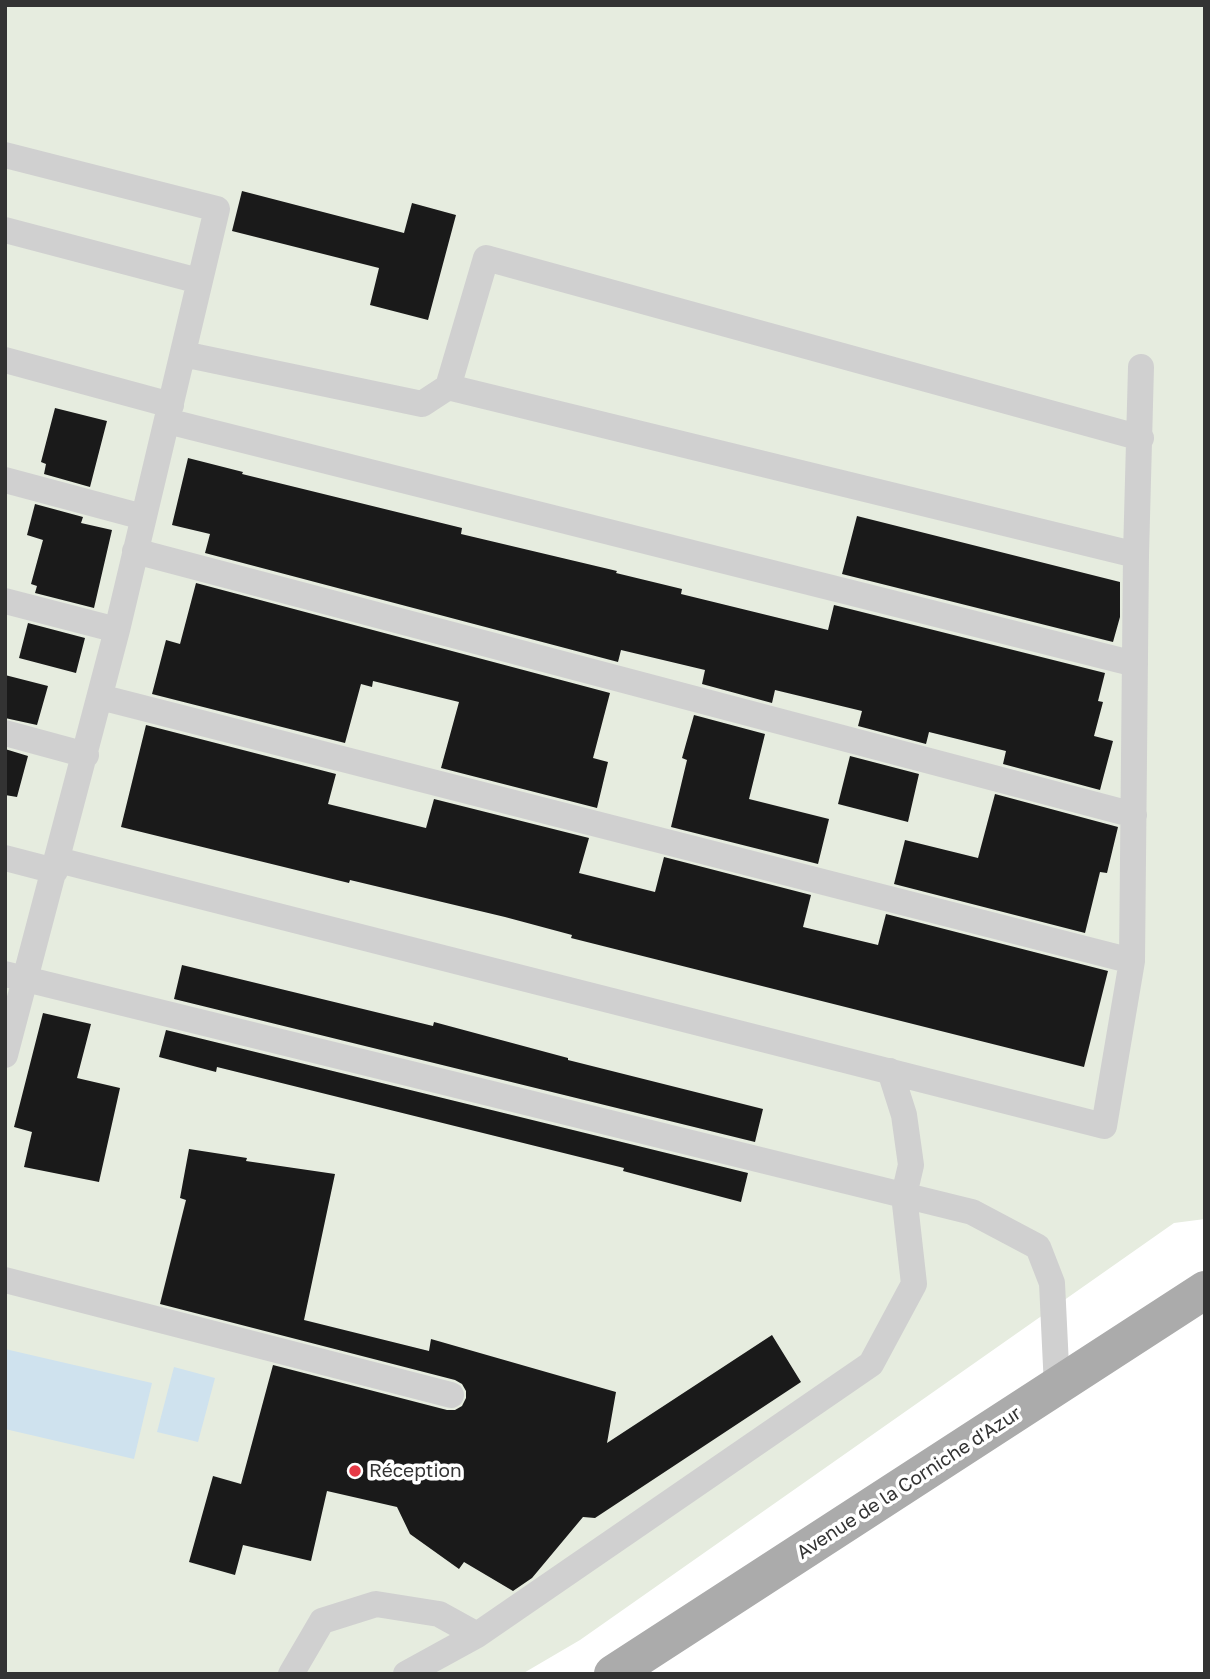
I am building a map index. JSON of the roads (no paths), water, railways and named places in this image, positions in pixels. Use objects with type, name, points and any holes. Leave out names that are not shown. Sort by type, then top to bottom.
[{"type":"main road","name":"Avenue de la Corniche d'Azur","points":[[613,1674],[1205,1290]]},
{"type":"lane","points":[[5,155],[218,209],[86,755],[56,865],[15,976],[5,1055]]},
{"type":"lane","points":[[5,230],[199,281]]},
{"type":"lane","points":[[183,354],[422,404],[448,387],[486,258],[1141,438]]},
{"type":"lane","points":[[5,360],[169,413],[1135,664]]},
{"type":"lane","points":[[5,858],[56,865],[1104,1126],[1132,961],[1136,555],[1141,367]]},
{"type":"lane","points":[[448,387],[1136,555]]},
{"type":"lane","points":[[5,480],[143,517]]},
{"type":"lane","points":[[135,551],[1134,815]]},
{"type":"lane","points":[[5,601],[117,630]]},
{"type":"lane","points":[[100,697],[1132,961]]},
{"type":"lane","points":[[5,733],[86,755]]},
{"type":"lane","points":[[15,976],[972,1212],[1038,1247],[1052,1283],[1057,1387]]},
{"type":"lane","points":[[406,1674],[477,1635],[871,1364],[914,1284],[904,1195],[911,1165],[904,1115],[890,1072]]},
{"type":"lane","points":[[5,1280],[451,1395]]},
{"type":"lane","points":[[291,1674],[322,1621],[376,1604],[439,1614],[477,1635]]},
{"type":"water","points":[[5,1349],[152,1383],[134,1459],[5,1429]]},
{"type":"water","points":[[174,1367],[215,1378],[198,1442],[157,1432]]},
{"type":"place","name":"Réception","points":[[355,1471]]}]
